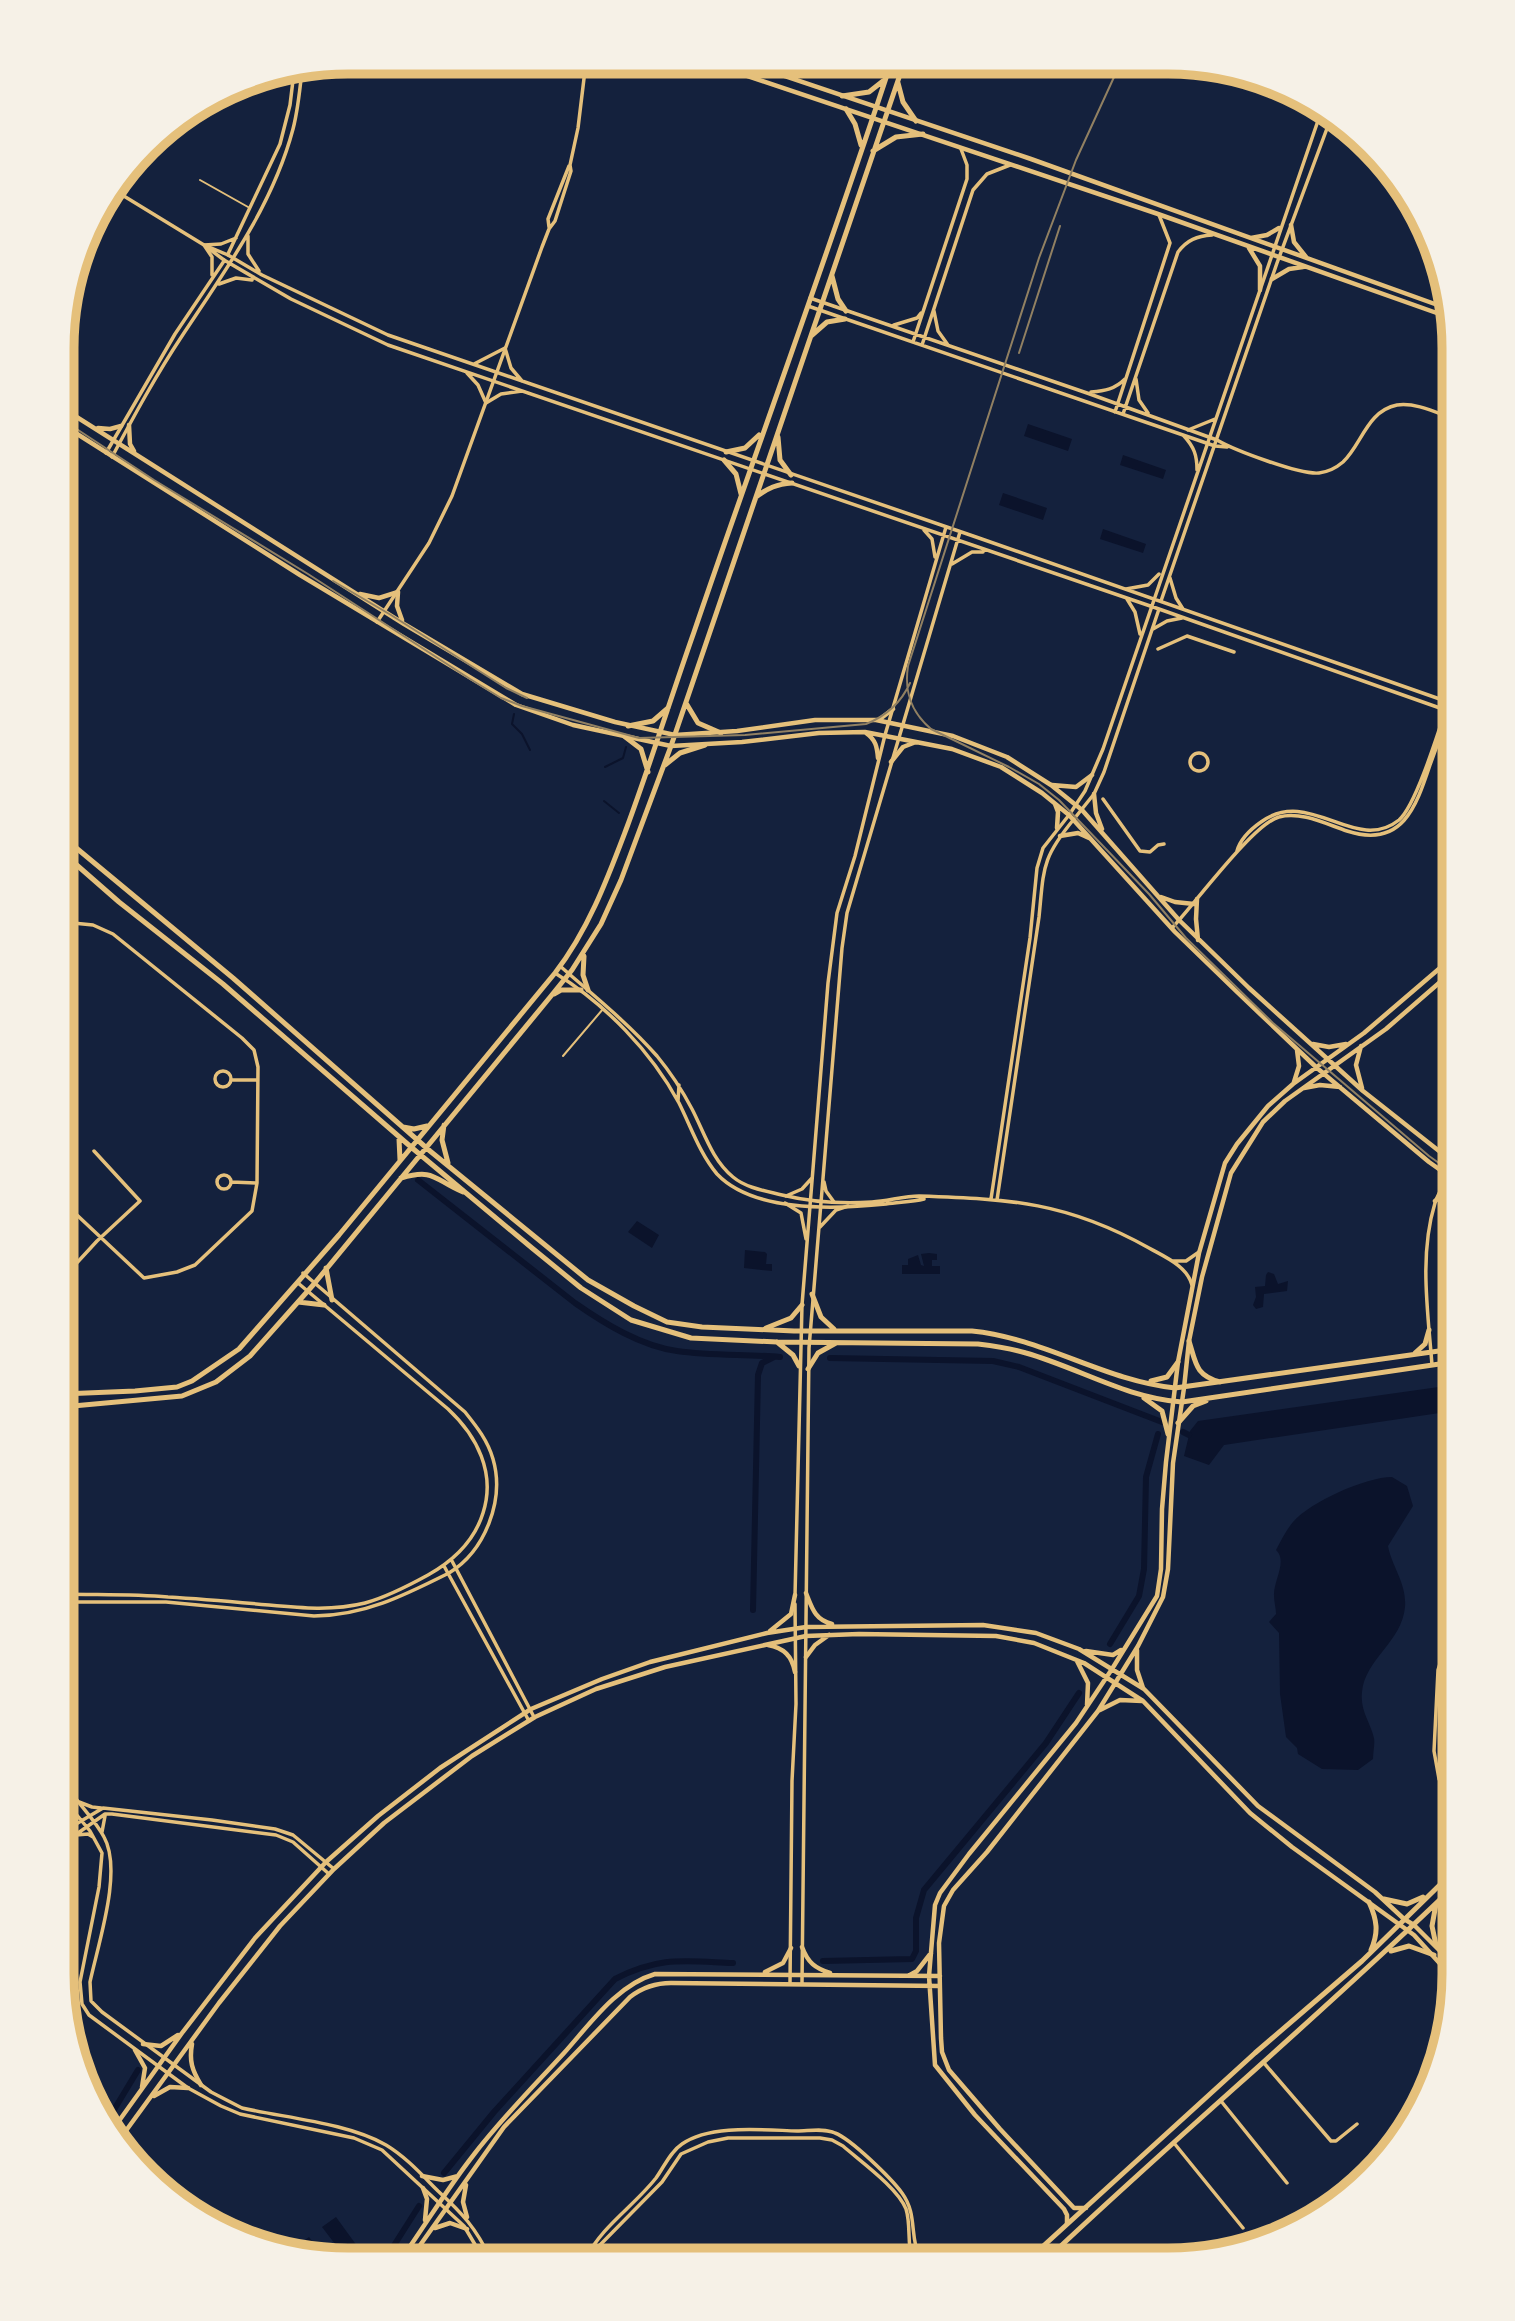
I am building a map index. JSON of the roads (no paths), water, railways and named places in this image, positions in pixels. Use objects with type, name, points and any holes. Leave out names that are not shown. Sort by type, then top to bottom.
[{"type":"main road","points":[[742,74],[1158,214],[1439,314]]},
{"type":"main road","points":[[778,74],[1031,159],[1438,304]]},
{"type":"main road","points":[[74,1393],[177,1387],[192,1381],[239,1349],[303,1273],[339,1236],[560,966],[610,876],[658,744],[761,433],[808,306],[887,74]]},
{"type":"main road","points":[[74,1406],[166,1399],[216,1382],[250,1356],[314,1284],[584,953],[621,880],[675,735],[900,74]]},
{"type":"main road","points":[[842,96],[869,92],[885,79]]},
{"type":"main road","points":[[898,80],[903,102],[916,121]]},
{"type":"main road","points":[[846,109],[855,124],[862,149]]},
{"type":"main road","points":[[873,151],[896,137],[923,134]]},
{"type":"main road","points":[[1291,225],[1294,243],[1309,260]]},
{"type":"main road","points":[[1250,238],[1267,235],[1279,228]]},
{"type":"main road","points":[[1249,247],[1260,266],[1260,290]]},
{"type":"main road","points":[[1272,279],[1289,269],[1308,267]]},
{"type":"main road","points":[[831,273],[838,299],[846,311]]},
{"type":"main road","points":[[810,337],[827,322],[845,319]]},
{"type":"main road","points":[[74,416],[404,624],[522,694],[628,726],[675,735],[721,733],[815,720],[876,720],[903,724],[979,745],[1007,757],[1077,805],[1198,940],[1327,1060],[1442,1153]]},
{"type":"main road","points":[[129,425],[130,444],[139,456]]},
{"type":"main road","points":[[93,428],[110,429],[121,426]]},
{"type":"main road","points":[[74,432],[377,622],[516,705],[573,725],[671,746],[820,733],[865,732],[920,741],[992,763],[1023,780],[1072,817],[1172,928],[1297,1049],[1442,1171]]},
{"type":"main road","points":[[726,452],[745,448],[761,433]]},
{"type":"main road","points":[[778,433],[780,460],[791,475]]},
{"type":"main road","points":[[724,460],[736,474],[741,494]]},
{"type":"main road","points":[[757,497],[769,488],[792,483]]},
{"type":"main road","points":[[355,592],[379,598],[398,592],[398,612],[404,624]]},
{"type":"main road","points":[[686,703],[698,723],[721,733]]},
{"type":"main road","points":[[628,726],[653,721],[671,704]]},
{"type":"main road","points":[[876,720],[893,709]]},
{"type":"main road","points":[[865,732],[877,745],[878,758]]},
{"type":"main road","points":[[624,736],[642,749],[648,772]]},
{"type":"main road","points":[[891,762],[903,747],[920,741]]},
{"type":"main road","points":[[663,767],[680,753],[705,745]]},
{"type":"main road","points":[[1051,785],[1076,787],[1092,775]]},
{"type":"main road","points":[[1094,794],[1096,813],[1103,833]]},
{"type":"main road","points":[[1055,803],[1057,828]]},
{"type":"main road","points":[[1060,836],[1078,833],[1093,840]]},
{"type":"main road","points":[[74,846],[233,978],[417,1140],[588,1280],[667,1322],[685,1326],[759,1330],[972,1331],[999,1334],[1137,1380],[1175,1388],[1442,1351]]},
{"type":"main road","points":[[75,865],[223,984],[420,1155],[581,1288],[631,1320],[691,1338],[777,1342],[978,1344],[1004,1347],[1051,1361],[1141,1396],[1182,1402],[1442,1364]]},
{"type":"main road","points":[[1158,895],[1175,902],[1195,902],[1198,940]]},
{"type":"main road","points":[[551,996],[561,990],[584,990],[584,953]]},
{"type":"main road","points":[[1067,2225],[1068,2215],[1064,2209],[975,2115],[939,2073],[933,2059],[929,1976],[935,1905],[940,1893],[1087,1707],[1157,1596],[1161,1569],[1162,1509],[1168,1434],[1178,1362],[1199,1252],[1225,1163],[1260,1114],[1293,1084],[1350,1043],[1442,967]]},
{"type":"main road","points":[[1086,2208],[1074,2208],[949,2070],[942,2052],[939,1943],[944,1906],[950,1895],[1098,1711],[1138,1646],[1163,1597],[1168,1569],[1170,1494],[1188,1341],[1202,1277],[1231,1172],[1263,1122],[1323,1072],[1386,1029],[1442,980]]},
{"type":"main road","points":[[1309,1042],[1329,1047],[1350,1043]]},
{"type":"main road","points":[[1361,1045],[1356,1065],[1363,1091]]},
{"type":"main road","points":[[1293,1084],[1298,1066],[1297,1049]]},
{"type":"main road","points":[[1302,1088],[1320,1085],[1341,1087]]},
{"type":"main road","points":[[444,1124],[442,1140],[449,1166]]},
{"type":"main road","points":[[403,1127],[414,1129],[429,1125]]},
{"type":"main road","points":[[398,1136],[402,1153],[400,1161]]},
{"type":"main road","points":[[401,1178],[418,1173],[430,1174],[469,1194]]},
{"type":"main road","points":[[1435,1201],[1442,1195]]},
{"type":"main road","points":[[326,1268],[327,1285],[332,1300]]},
{"type":"main road","points":[[812,1294],[821,1317],[837,1330]]},
{"type":"main road","points":[[298,1302],[324,1305]]},
{"type":"main road","points":[[759,1330],[790,1318],[802,1305]]},
{"type":"main road","points":[[1409,1356],[1422,1348],[1429,1330]]},
{"type":"main road","points":[[1188,1341],[1200,1372],[1207,1378],[1222,1383]]},
{"type":"main road","points":[[777,1342],[793,1355],[799,1366]]},
{"type":"main road","points":[[808,1369],[818,1353],[839,1342]]},
{"type":"main road","points":[[1137,1380],[1160,1380],[1167,1377],[1178,1362]]},
{"type":"main road","points":[[1141,1396],[1162,1411],[1168,1434]]},
{"type":"main road","points":[[1178,1423],[1193,1406],[1216,1397]]},
{"type":"main road","points":[[806,1593],[814,1613],[821,1621],[843,1625]]},
{"type":"main road","points":[[767,1633],[791,1614],[795,1595]]},
{"type":"main road","points":[[118,2123],[182,2033],[255,1938],[321,1867],[378,1816],[440,1768],[528,1711],[650,1662],[767,1633],[806,1627],[999,1626],[1036,1633],[1100,1655],[1113,1655],[1127,1645]]},
{"type":"main road","points":[[806,1657],[815,1645],[830,1635]]},
{"type":"main road","points":[[125,2133],[262,1947],[334,1868],[384,1823],[472,1756],[535,1717],[596,1689],[651,1671],[806,1636],[996,1636],[1034,1643],[1076,1660],[1108,1677],[1143,1701],[1250,1812],[1292,1847],[1407,1933],[1414,1935],[1442,1965]]},
{"type":"main road","points":[[763,1644],[777,1647],[787,1653],[793,1661],[795,1672]]},
{"type":"main road","points":[[1138,1646],[1136,1670],[1144,1689]]},
{"type":"main road","points":[[1079,1649],[1144,1689],[1258,1807],[1384,1899],[1442,1952]]},
{"type":"main road","points":[[1076,1660],[1088,1683],[1087,1707]]},
{"type":"main road","points":[[1098,1711],[1119,1700],[1143,1701]]},
{"type":"main road","points":[[1041,2248],[1255,2053],[1370,1953],[1442,1882]]},
{"type":"main road","points":[[1384,1899],[1407,1904],[1429,1894]]},
{"type":"main road","points":[[1059,2248],[1220,2099],[1407,1933],[1442,1898]]},
{"type":"main road","points":[[1369,1902],[1377,1928],[1377,1937],[1370,1953]]},
{"type":"main road","points":[[1436,1904],[1432,1926],[1436,1945]]},
{"type":"main road","points":[[1384,1954],[1409,1946],[1434,1955]]},
{"type":"main road","points":[[802,1947],[812,1965],[835,1975]]},
{"type":"main road","points":[[758,1974],[780,1965],[788,1957],[791,1948]]},
{"type":"main road","points":[[907,1976],[917,1971],[931,1952]]},
{"type":"main road","points":[[409,2248],[444,2196],[500,2123],[624,1989],[655,1974],[940,1976]]},
{"type":"main road","points":[[418,2248],[505,2127],[638,1991],[656,1983],[940,1986]]},
{"type":"main road","points":[[143,2044],[161,2046],[182,2033]]},
{"type":"main road","points":[[193,2039],[190,2058],[192,2070],[201,2085]]},
{"type":"main road","points":[[135,2050],[145,2068],[141,2091]]},
{"type":"main road","points":[[150,2098],[170,2087],[188,2088]]},
{"type":"main road","points":[[422,2176],[449,2180],[459,2176]]},
{"type":"main road","points":[[467,2180],[463,2196],[467,2217]]},
{"type":"main road","points":[[423,2188],[427,2199],[425,2225]]},
{"type":"main road","points":[[432,2230],[450,2223],[467,2229]]},
{"type":"street","points":[[377,622],[440,523],[452,496],[549,229],[548,219],[570,165],[586,74]]},
{"type":"street","points":[[112,457],[181,337],[218,284],[248,234],[287,149],[297,113],[301,78]]},
{"type":"street","points":[[106,453],[211,277],[228,255],[270,170],[286,126],[293,79]]},
{"type":"street","points":[[997,1200],[1046,860],[1072,817],[1092,775],[1318,119]]},
{"type":"street","points":[[990,1199],[1030,938],[1037,868],[1044,848],[1057,828],[1082,810],[1094,794],[1115,741],[1279,258],[1328,126]]},
{"type":"street","points":[[913,342],[967,178],[967,165],[960,147]]},
{"type":"street","points":[[922,345],[973,190],[987,174],[1010,165]]},
{"type":"street","points":[[121,194],[258,281],[388,345],[1442,709]]},
{"type":"street","points":[[1115,412],[1170,243],[1158,214]]},
{"type":"street","points":[[248,234],[248,254],[262,275]]},
{"type":"street","points":[[1123,415],[1178,252],[1184,243],[1201,236],[1214,235]]},
{"type":"street","points":[[204,245],[221,244],[236,238]]},
{"type":"street","points":[[204,245],[388,335],[1442,700]]},
{"type":"street","points":[[204,245],[212,257],[211,277]]},
{"type":"street","points":[[218,284],[236,278],[258,281]]},
{"type":"street","points":[[810,298],[1150,415],[1229,447],[1303,472],[1319,473],[1333,469],[1343,462],[1371,420],[1388,408],[1411,405],[1442,415]]},
{"type":"street","points":[[808,306],[1184,436],[1215,446],[1229,447]]},
{"type":"street","points":[[934,309],[938,331],[948,346]]},
{"type":"street","points":[[888,325],[899,325],[917,318],[923,311]]},
{"type":"street","points":[[473,364],[505,348]]},
{"type":"street","points":[[505,348],[511,368],[523,383]]},
{"type":"street","points":[[465,370],[478,385],[486,403]]},
{"type":"street","points":[[1136,376],[1139,400],[1150,415]]},
{"type":"street","points":[[1087,393],[1106,391],[1126,378]]},
{"type":"street","points":[[486,403],[501,394],[524,390]]},
{"type":"street","points":[[1188,430],[1216,419]]},
{"type":"street","points":[[1184,436],[1197,457],[1197,475]]},
{"type":"street","points":[[790,1983],[799,1366],[828,983],[838,913],[878,758],[946,527]]},
{"type":"street","points":[[922,529],[932,539],[935,561]]},
{"type":"street","points":[[802,1983],[809,1342],[846,913],[960,532]]},
{"type":"street","points":[[950,565],[972,552],[988,551]]},
{"type":"street","points":[[1124,589],[1148,585],[1162,572]]},
{"type":"street","points":[[1170,575],[1176,598],[1185,610]]},
{"type":"street","points":[[1126,598],[1135,612],[1140,637]]},
{"type":"street","points":[[1152,630],[1167,621],[1184,618]]},
{"type":"street","points":[[1158,649],[1187,636],[1234,652]]},
{"type":"street","points":[[1172,928],[1236,853],[1238,846],[1267,818],[1290,810],[1363,830],[1382,828],[1398,820],[1412,802],[1442,725]]},
{"type":"street","points":[[1196,753],[1210,757],[1205,769],[1196,770],[1191,766],[1196,753]]},
{"type":"street","points":[[1103,799],[1140,851],[1150,852],[1158,845],[1164,844]]},
{"type":"street","points":[[74,923],[93,925],[113,934],[254,1050],[257,1056],[258,1080],[257,1183],[253,1208],[250,1214],[195,1265],[177,1272],[144,1278],[74,1212]]},
{"type":"street","points":[[560,966],[567,976],[636,1032],[679,1085],[715,1156],[734,1178],[747,1185],[786,1196],[834,1202],[873,1202],[919,1196],[990,1199],[1042,1205],[1095,1221],[1125,1234],[1171,1260],[1187,1274],[1193,1287]]},
{"type":"street","points":[[555,973],[567,976]]},
{"type":"street","points":[[584,990],[652,1060],[679,1103],[708,1162],[719,1176],[740,1191],[785,1203],[820,1207],[927,1198]]},
{"type":"street","points":[[666,1083],[670,1078],[667,1069]]},
{"type":"street","points":[[221,1072],[228,1074],[231,1080],[223,1087],[215,1080],[221,1072]]},
{"type":"street","points":[[231,1080],[258,1080]]},
{"type":"street","points":[[679,1085],[679,1103]]},
{"type":"street","points":[[74,1266],[140,1200],[94,1151]]},
{"type":"street","points":[[786,1196],[802,1189],[813,1177]]},
{"type":"street","points":[[822,1177],[826,1191],[834,1202]]},
{"type":"street","points":[[231,1182],[257,1183]]},
{"type":"street","points":[[1432,1365],[1426,1261],[1435,1201],[1442,1191]]},
{"type":"street","points":[[785,1203],[801,1213],[808,1248]]},
{"type":"street","points":[[818,1231],[836,1210],[848,1206]]},
{"type":"street","points":[[1171,1260],[1186,1261],[1199,1252]]},
{"type":"street","points":[[74,1602],[153,1601],[330,1615],[379,1606],[449,1573],[456,1569],[479,1542],[494,1511],[495,1468],[486,1442],[465,1412],[303,1273]]},
{"type":"street","points":[[74,1595],[142,1595],[330,1609],[366,1603],[392,1593],[452,1561],[473,1536],[486,1506],[487,1478],[477,1444],[465,1426],[296,1282]]},
{"type":"street","points":[[452,1561],[528,1711],[529,1721]]},
{"type":"street","points":[[444,1566],[528,1711],[535,1717]]},
{"type":"street","points":[[1442,1657],[1438,1670],[1434,1751],[1442,1784]]},
{"type":"street","points":[[74,1795],[102,1833],[110,1850],[111,1881],[89,1992],[96,2007],[164,2060],[242,2108],[368,2136],[397,2152],[467,2217],[485,2248]]},
{"type":"street","points":[[77,1801],[92,1807],[275,1829],[293,1835],[334,1868]]},
{"type":"street","points":[[74,1824],[103,1808]]},
{"type":"street","points":[[74,1813],[102,1853],[101,1873],[80,1982],[80,1994],[89,2015],[188,2088],[240,2114],[354,2138],[374,2146],[467,2229],[477,2248]]},
{"type":"street","points":[[102,1833],[102,1821],[106,1814]]},
{"type":"street","points":[[74,1835],[106,1814],[276,1835],[293,1842],[329,1874]]},
{"type":"street","points":[[74,1835],[88,1834],[94,1838]]},
{"type":"street","points":[[1263,2061],[1331,2141],[1336,2141],[1357,2124]]},
{"type":"street","points":[[1220,2099],[1287,2182]]},
{"type":"street","points":[[303,2127],[304,2121]]},
{"type":"street","points":[[593,2248],[606,2228],[656,2177],[683,2143],[705,2134],[727,2131],[826,2131],[838,2134],[885,2175],[910,2205],[915,2248]]},
{"type":"street","points":[[598,2248],[662,2182],[686,2151],[728,2138],[832,2140],[843,2146],[900,2199],[908,2217],[909,2248]]},
{"type":"street","points":[[1173,2142],[1243,2228]]},
{"type":"lane","points":[[200,180],[251,209]]},
{"type":"lane","points":[[1154,297],[1162,299]]},
{"type":"lane","points":[[563,1056],[603,1009]]},
{"type":"lane","points":[[683,2143],[686,2151]]},
{"type":"water","points":[[1028,424],[1072,439],[1068,451],[1024,436]]},
{"type":"water","points":[[1123,455],[1166,470],[1163,479],[1120,465]]},
{"type":"water","points":[[1003,493],[1047,508],[1043,520],[999,505]]},
{"type":"water","points":[[1103,529],[1146,544],[1143,553],[1100,539]]},
{"type":"water","points":[[637,1221],[659,1235],[652,1248],[628,1232]]},
{"type":"water","points":[[745,1250],[765,1252],[766,1264],[772,1264],[772,1271],[744,1268]]},
{"type":"water","points":[[921,1254],[937,1254],[937,1260],[932,1260],[932,1266],[940,1266],[940,1274],[902,1274],[902,1265],[908,1265],[908,1259],[918,1255],[921,1265],[924,1266]]},
{"type":"water","points":[[1268,1272],[1274,1274],[1278,1284],[1288,1281],[1287,1291],[1264,1294],[1263,1307],[1256,1309],[1253,1305],[1255,1287],[1265,1286]]},
{"type":"water","points":[[1442,1387],[1442,1413],[1224,1445],[1209,1465],[1184,1456],[1190,1431],[1198,1421]]},
{"type":"water","points":[[1392,1477],[1407,1486],[1413,1506],[1388,1546],[1404,1591],[1405,1607],[1402,1619],[1391,1641],[1370,1670],[1362,1692],[1364,1710],[1374,1738],[1373,1759],[1358,1770],[1322,1769],[1298,1754],[1297,1748],[1286,1737],[1280,1694],[1279,1633],[1269,1622],[1276,1614],[1274,1590],[1281,1560],[1276,1550],[1293,1522],[1312,1507],[1354,1486]]},
{"type":"water","points":[[336,2217],[359,2248],[338,2247],[322,2227]]},
{"type":"water","points":[[309,2237],[315,2245],[311,2245],[300,2243]]},
{"type":"waterway","points":[[514,714],[512,724],[522,734],[530,750]]},
{"type":"waterway","points":[[605,767],[623,758],[626,747]]},
{"type":"waterway","points":[[604,801],[619,813]]},
{"type":"waterway","points":[[418,1180],[575,1303],[624,1333],[677,1351],[780,1357]]},
{"type":"waterway","points":[[753,1610],[758,1375],[762,1363],[774,1357]]},
{"type":"waterway","points":[[830,1358],[993,1361],[1019,1367],[1162,1422]]},
{"type":"waterway","points":[[1183,1432],[1189,1435]]},
{"type":"waterway","points":[[1110,1644],[1139,1596],[1144,1569],[1146,1477],[1158,1434]]},
{"type":"waterway","points":[[823,1961],[912,1959],[916,1951],[916,1918],[924,1890],[1046,1743],[1079,1693]]},
{"type":"waterway","points":[[444,2173],[494,2112],[615,1979],[659,1963],[733,1963]]},
{"type":"waterway","points":[[112,2114],[138,2070]]},
{"type":"waterway","points":[[392,2248],[419,2206]]},
{"type":"railway","points":[[1115,74],[1076,160],[1039,258],[908,666],[910,701],[918,716],[931,729],[1009,767],[1039,784],[1059,800],[1149,894],[1186,938],[1273,1023],[1442,1165]]},
{"type":"railway","points":[[1019,353],[1060,226]]},
{"type":"railway","points":[[74,427],[470,679],[501,698],[522,706],[639,738],[745,735],[866,724],[892,708],[910,683]]},
{"type":"railway","points":[[333,581],[506,688],[527,698]]}]
